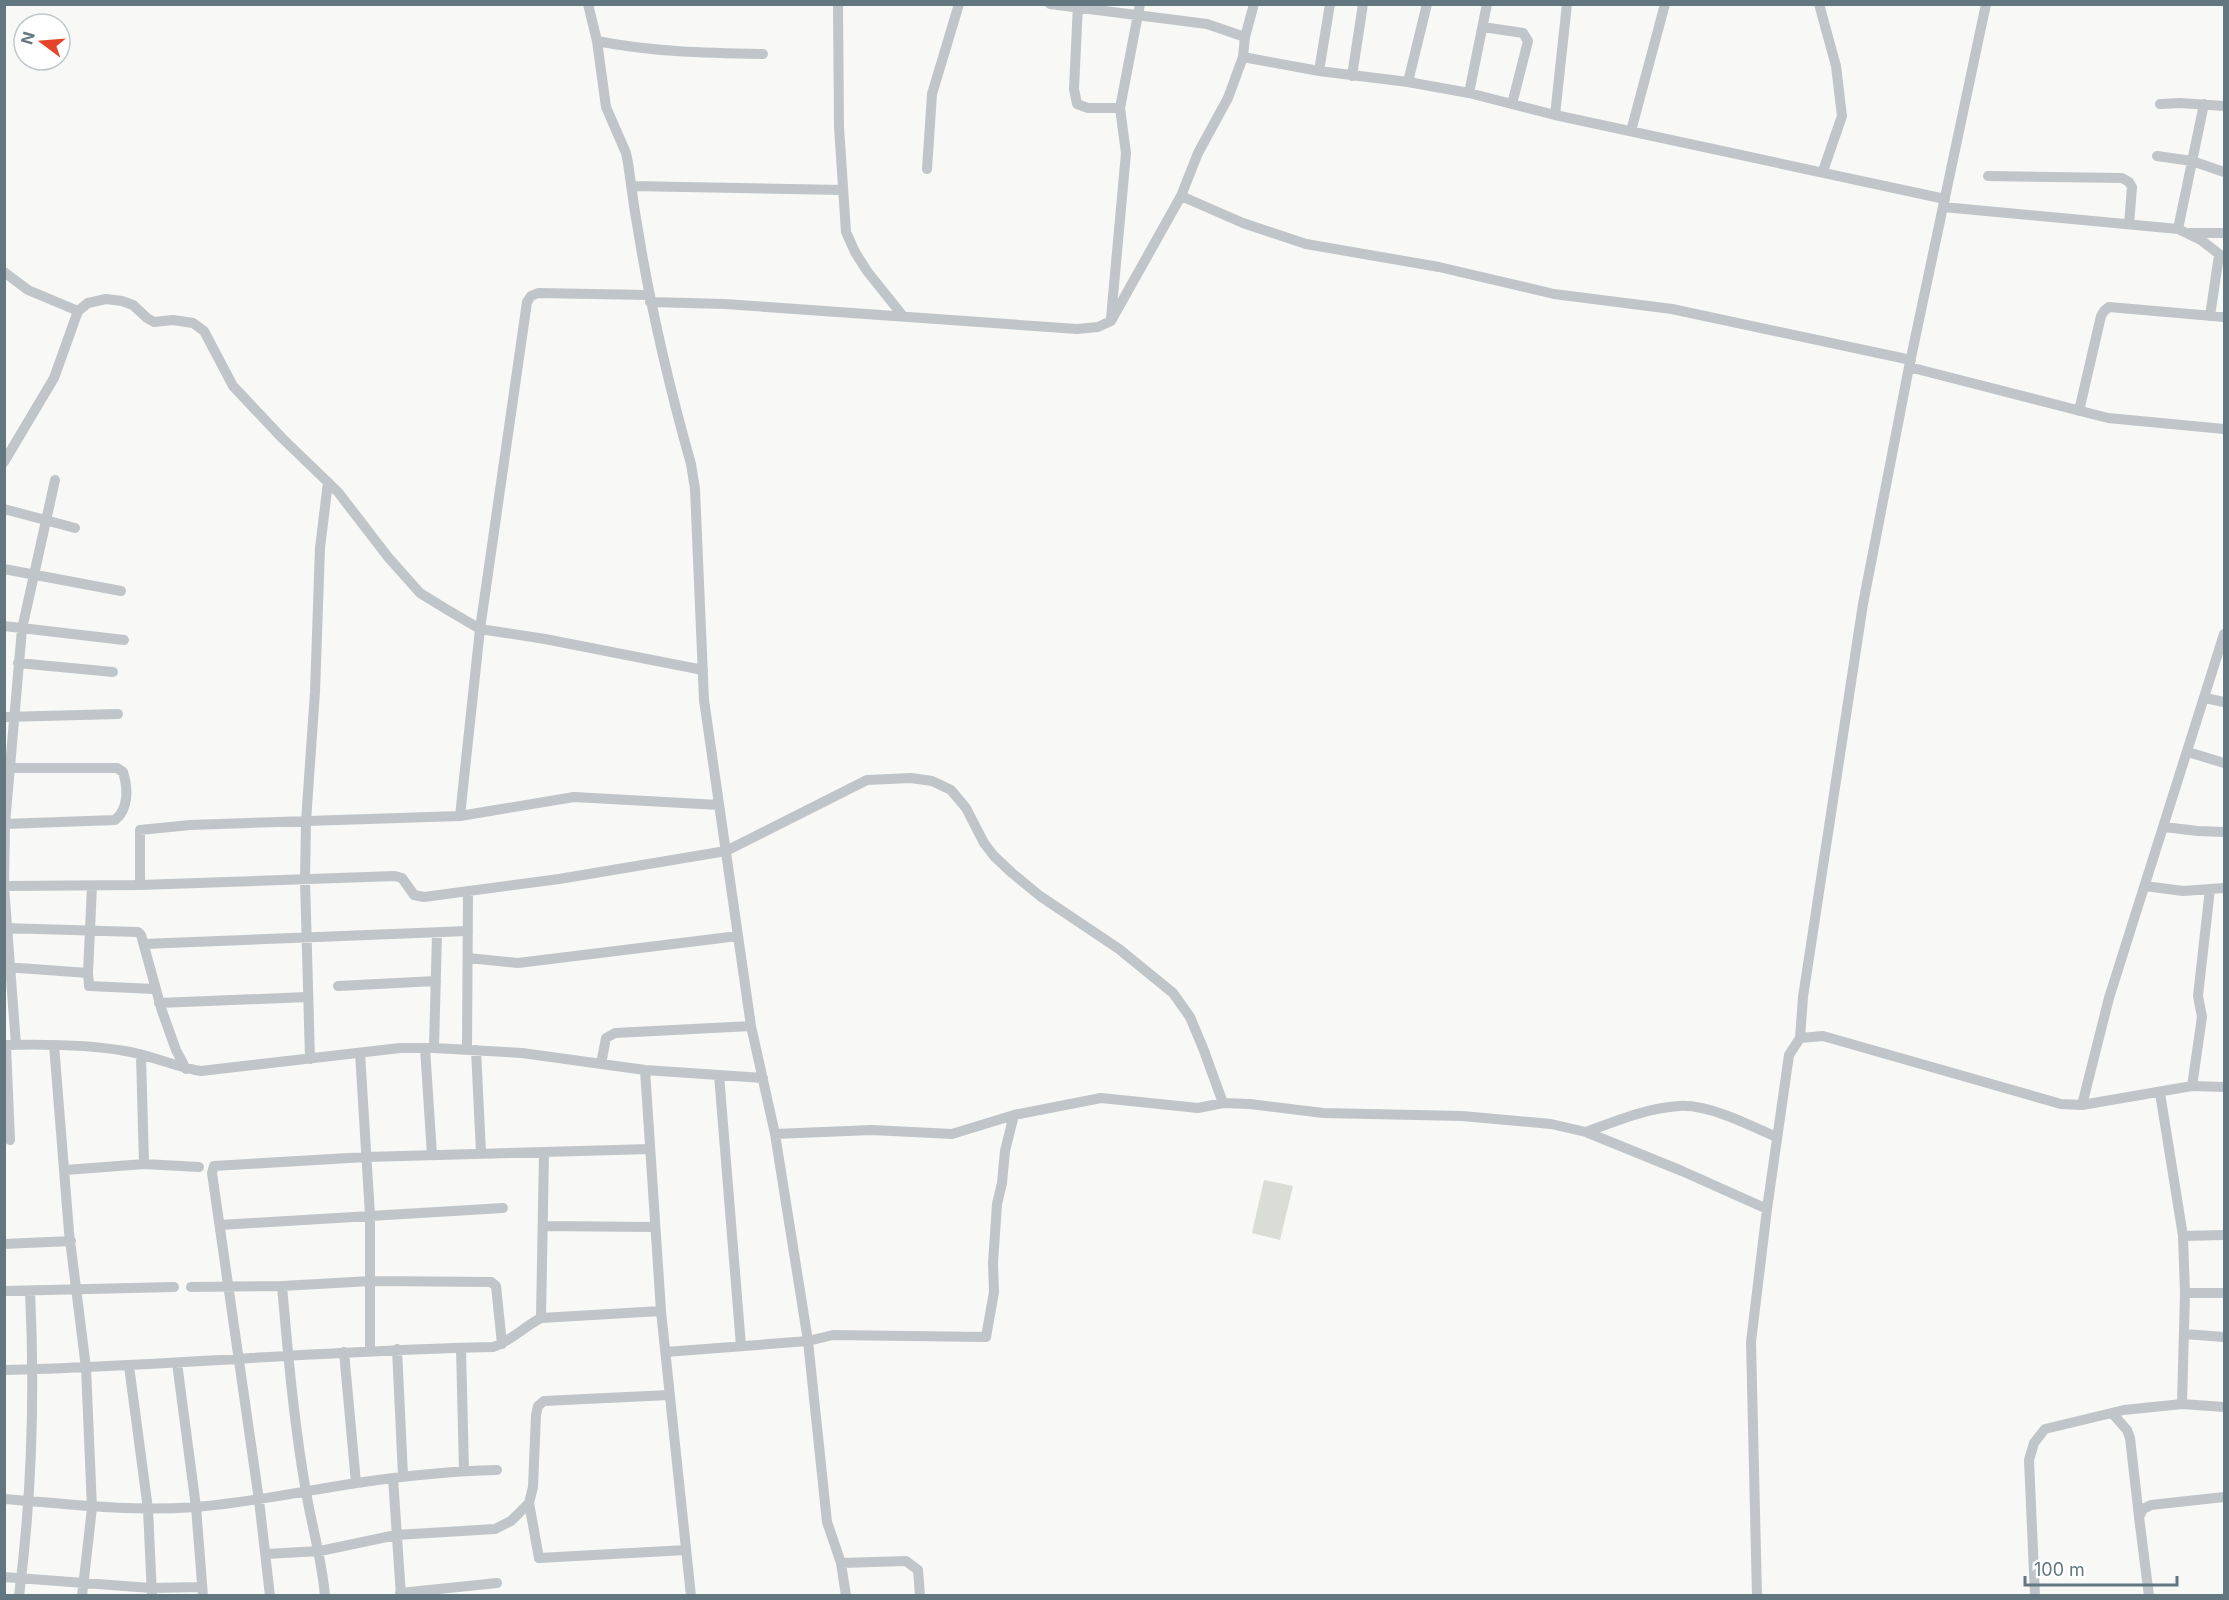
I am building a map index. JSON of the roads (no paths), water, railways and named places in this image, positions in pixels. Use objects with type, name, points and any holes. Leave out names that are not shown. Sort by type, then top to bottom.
[{"type":"street","points":[[588,4],[597,41],[606,107],[626,153],[649,299],[691,464],[695,489],[704,700],[751,1026],[775,1134],[808,1341],[827,1522],[841,1563],[846,1596]]},
{"type":"street","points":[[838,4],[839,127],[846,232],[855,252],[903,316]]},
{"type":"street","points":[[927,169],[932,94],[958,4]]},
{"type":"street","points":[[1050,4],[1139,10],[1207,24],[1245,37]]},
{"type":"street","points":[[460,816],[480,629],[527,302],[531,296],[538,293],[649,299],[1077,329],[1098,327],[1111,321],[1181,196],[1198,153],[1228,98],[1244,57],[1245,37],[1254,4]]},
{"type":"street","points":[[1319,71],[1330,4]]},
{"type":"street","points":[[1352,76],[1363,4]]},
{"type":"street","points":[[1408,82],[1427,4]]},
{"type":"street","points":[[1469,93],[1487,4]]},
{"type":"street","points":[[1555,115],[1567,4]]},
{"type":"street","points":[[1631,131],[1665,4]]},
{"type":"street","points":[[1819,4],[1836,66],[1842,116],[1823,171]]},
{"type":"street","points":[[1757,1596],[1751,1342],[1776,1137],[1788,1055],[1800,1038],[1805,985],[1863,604],[1910,364],[1986,4]]},
{"type":"street","points":[[1078,6],[1074,89],[1077,104],[1088,108],[1120,108]]},
{"type":"street","points":[[1111,321],[1126,153],[1120,108],[1139,10]]},
{"type":"street","points":[[1483,27],[1523,33],[1528,41],[1512,104]]},
{"type":"street","points":[[597,41],[639,49],[680,53],[763,54]]},
{"type":"street","points":[[1244,57],[1319,71],[1408,82],[1469,93],[1555,115],[1823,171],[1944,203],[2178,229],[2190,233],[2222,256],[2210,316]]},
{"type":"street","points":[[2160,104],[2224,106]]},
{"type":"street","points":[[2178,229],[2204,104]]},
{"type":"street","points":[[2157,156],[2192,161],[2224,172]]},
{"type":"street","points":[[1988,176],[2122,178],[2132,187],[2129,224]]},
{"type":"street","points":[[631,186],[843,190]]},
{"type":"street","points":[[1181,196],[1243,223],[1306,244],[1439,267],[1554,294],[1672,309],[1910,364],[2108,418],[2224,429]]},
{"type":"street","points":[[2190,233],[2224,232]]},
{"type":"street","points":[[4,272],[28,290],[78,311]]},
{"type":"street","points":[[4,462],[54,378],[78,311],[88,303],[106,299],[122,301],[133,305],[147,318],[160,322],[173,320],[192,323],[204,332],[233,386],[338,492],[388,557],[420,593],[480,629],[545,639],[703,670]]},
{"type":"street","points":[[2079,411],[2104,310],[2109,307],[2224,317]]},
{"type":"street","points":[[10,1140],[8,967],[4,886],[9,718],[22,629],[55,480]]},
{"type":"street","points":[[310,1059],[305,879],[306,820],[315,692],[320,548],[328,482]]},
{"type":"street","points":[[4,509],[75,528]]},
{"type":"street","points":[[4,569],[121,591]]},
{"type":"street","points":[[4,626],[124,640]]},
{"type":"street","points":[[2082,1106],[2109,998],[2223,642]]},
{"type":"street","points":[[4,672],[18,668],[113,672]]},
{"type":"street","points":[[2205,698],[2224,702]]},
{"type":"street","points":[[9,718],[118,714]]},
{"type":"street","points":[[2188,752],[2224,763]]},
{"type":"street","points":[[5,824],[115,820],[121,815],[126,799],[123,772],[117,768],[7,768]]},
{"type":"street","points":[[4,886],[140,885],[395,876],[402,878],[418,897],[559,879],[726,851],[867,780],[911,778],[932,781],[951,790],[966,808],[984,843],[1012,873],[1040,896],[1119,949],[1173,993],[1194,1027],[1223,1103]]},
{"type":"street","points":[[140,885],[140,830],[190,825],[460,816],[574,797],[719,805]]},
{"type":"street","points":[[2164,827],[2224,832]]},
{"type":"street","points":[[92,886],[88,985],[91,987],[154,989]]},
{"type":"street","points":[[2145,886],[2183,891],[2224,888]]},
{"type":"street","points":[[2192,1086],[2202,1017],[2198,996],[2210,889]]},
{"type":"street","points":[[468,891],[472,1049],[481,1154]]},
{"type":"street","points":[[6,928],[138,932],[144,944],[154,989],[176,1050],[186,1069]]},
{"type":"street","points":[[144,944],[468,932]]},
{"type":"street","points":[[432,1155],[430,1048],[436,981],[437,933]]},
{"type":"street","points":[[468,958],[518,963],[738,936]]},
{"type":"street","points":[[8,967],[88,972]]},
{"type":"street","points":[[338,986],[436,981]]},
{"type":"street","points":[[159,1003],[308,997]]},
{"type":"street","points":[[601,1064],[606,1038],[615,1033],[751,1026]]},
{"type":"street","points":[[1800,1038],[1823,1036],[2061,1104],[2082,1106],[2192,1086],[2224,1088]]},
{"type":"street","points":[[9,1045],[85,1046],[141,1055],[186,1069],[201,1071],[400,1048],[430,1048],[522,1053],[645,1070],[763,1078]]},
{"type":"street","points":[[54,1045],[60,1132],[66,1170],[71,1241],[86,1368],[92,1508],[82,1596]]},
{"type":"street","points":[[360,1053],[370,1215],[370,1350]]},
{"type":"street","points":[[141,1055],[144,1164]]},
{"type":"street","points":[[645,1070],[661,1311],[691,1596]]},
{"type":"street","points":[[719,1075],[741,1346]]},
{"type":"street","points":[[2160,1093],[2183,1236],[2185,1293],[2182,1404]]},
{"type":"street","points":[[775,1134],[872,1130],[952,1134],[1014,1115],[1101,1098],[1198,1108],[1223,1103],[1323,1113],[1462,1116],[1551,1124],[1586,1132],[1767,1209]]},
{"type":"street","points":[[1586,1132],[1642,1112],[1682,1106],[1726,1115],[1776,1137]]},
{"type":"street","points":[[666,1352],[808,1341],[833,1335],[986,1337],[994,1292],[993,1263],[997,1204],[1002,1183],[1005,1151],[1014,1115]]},
{"type":"street","points":[[270,1596],[259,1500],[212,1173],[214,1166],[366,1157],[650,1149]]},
{"type":"street","points":[[541,1318],[544,1152]]},
{"type":"street","points":[[66,1170],[144,1164],[199,1167]]},
{"type":"street","points":[[220,1225],[503,1208]]},
{"type":"street","points":[[543,1226],[654,1227]]},
{"type":"street","points":[[2183,1236],[2224,1235]]},
{"type":"street","points":[[4,1244],[71,1241]]},
{"type":"street","points":[[191,1287],[282,1286],[371,1281],[494,1283],[500,1314],[502,1344]]},
{"type":"street","points":[[282,1286],[288,1355],[306,1492],[320,1551],[325,1596]]},
{"type":"street","points":[[4,1292],[174,1287]]},
{"type":"street","points":[[19,1596],[29,1501],[33,1369],[30,1291]]},
{"type":"street","points":[[2185,1293],[2224,1293]]},
{"type":"street","points":[[4,1370],[177,1364],[370,1350],[493,1347],[502,1344],[541,1318],[661,1311]]},
{"type":"street","points":[[2184,1334],[2224,1337]]},
{"type":"street","points":[[461,1348],[464,1471]]},
{"type":"street","points":[[397,1349],[396,1535],[400,1594],[497,1583]]},
{"type":"street","points":[[344,1352],[356,1483]]},
{"type":"street","points":[[4,1577],[83,1583],[151,1592],[203,1591],[196,1507],[177,1364]]},
{"type":"street","points":[[129,1366],[148,1509],[151,1592]]},
{"type":"street","points":[[669,1395],[544,1401],[538,1406],[536,1414],[533,1487],[529,1503],[539,1558],[686,1550]]},
{"type":"street","points":[[2035,1596],[2029,1460],[2034,1443],[2045,1429],[2112,1413],[2182,1404],[2224,1407]]},
{"type":"street","points":[[2112,1413],[2127,1430],[2130,1438],[2149,1596]]},
{"type":"street","points":[[4,1500],[92,1508],[196,1507],[259,1500],[398,1477],[497,1470]]},
{"type":"street","points":[[2139,1517],[2143,1509],[2151,1505],[2224,1497]]},
{"type":"street","points":[[266,1554],[320,1551],[396,1535],[495,1529],[511,1521],[529,1503]]},
{"type":"street","points":[[841,1563],[906,1561],[918,1570],[920,1596]]}]
